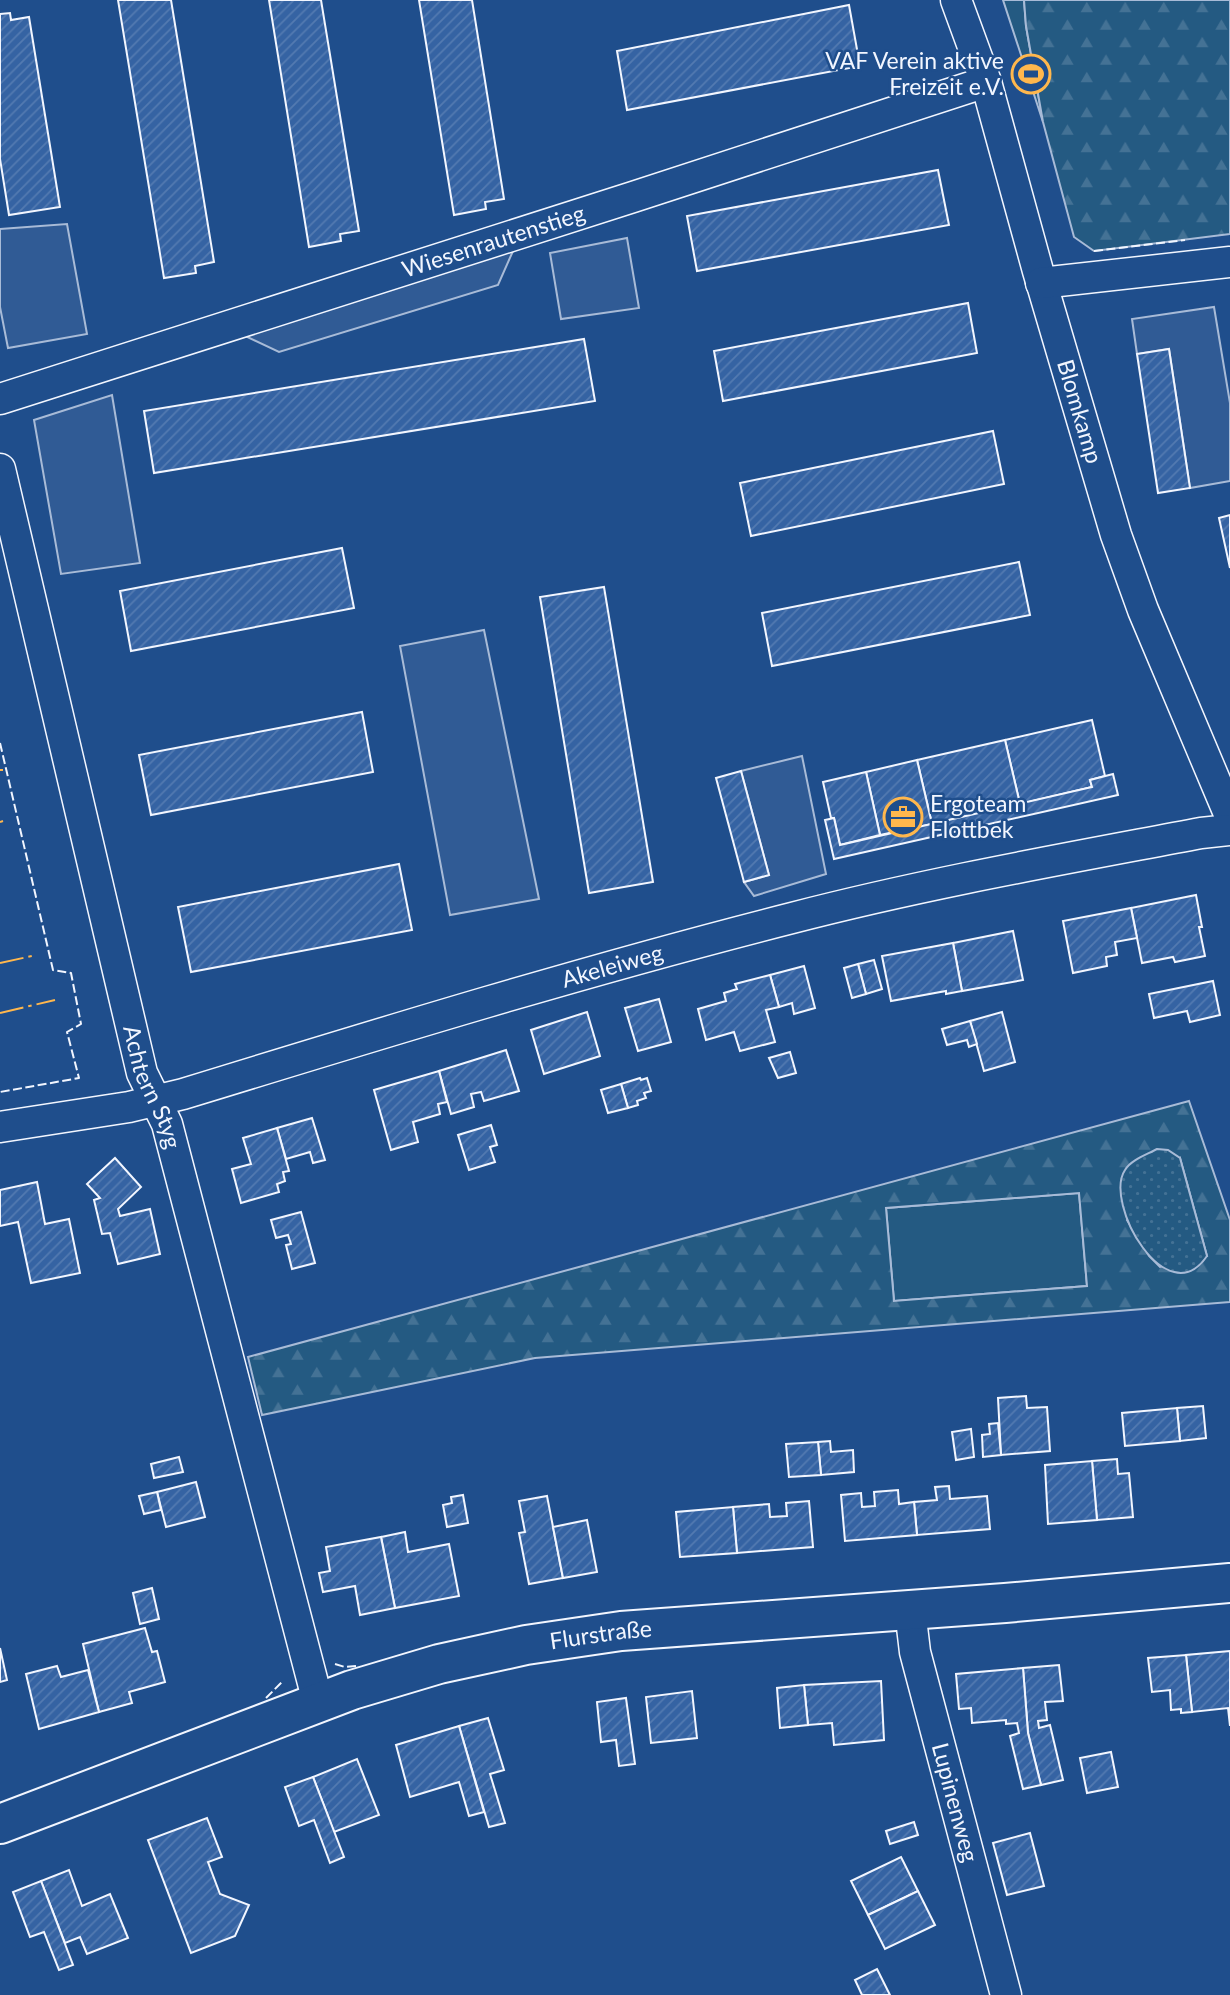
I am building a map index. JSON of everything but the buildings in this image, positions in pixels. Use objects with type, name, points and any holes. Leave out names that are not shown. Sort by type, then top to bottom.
[{"type":"street","name":"Blomkamp","points":[[956,0],[986,82],[1041,284],[1116,535],[1143,610],[1230,816]]},
{"type":"street","name":"Wiesenrautenstieg","points":[[0,398],[986,82]]},
{"type":"street","points":[[1041,284],[1230,262]]},
{"type":"street","name":"Achtern Styg","points":[[0,469],[142,1073],[167,1124],[318,1702]]},
{"type":"street","name":"Akeleiweg","points":[[0,1127],[183,1094],[535,988],[794,917],[979,876],[1201,833],[1230,830]]},
{"type":"street","name":"Flurstraße","points":[[0,1824],[318,1702],[439,1664],[573,1637],[1230,1583]]},
{"type":"street","name":"Lupinenweg","points":[[911,1610],[915,1652],[1006,1995]]},
{"type":"green space","name":"VAF Verein aktive Freizeit e.V.","points":[[1003,0],[1024,0],[1043,122]]},
{"type":"green space","points":[[1024,0],[1230,0],[1230,234],[1094,251],[1074,237],[1043,122]]},
{"type":"green space","points":[[1189,1101],[1230,1220],[1230,1302],[535,1358],[262,1415],[248,1357]],"holes":[[[1180,1158],[1207,1256],[1160,1267],[1149,1256],[1127,1220]],[[1079,1193],[1087,1286],[894,1301],[886,1208]]]},
{"type":"green space","points":[[1157,1149],[1168,1150],[1180,1158],[1207,1256],[1191,1271],[1174,1272],[1158,1263],[1143,1247],[1123,1206],[1121,1186],[1125,1170]]},
{"type":"green space","points":[[1079,1193],[1087,1286],[894,1301],[886,1208]]},
{"type":"shaded area","points":[[67,224],[87,334],[8,348],[0,307],[0,229]]},
{"type":"shaded area","points":[[627,238],[639,308],[561,319],[550,253]]},
{"type":"shaded area","points":[[513,251],[498,285],[279,352],[243,335]]},
{"type":"shaded area","points":[[1214,307],[1230,403],[1230,481],[1190,488],[1169,349],[1137,354],[1132,319]]},
{"type":"shaded area","points":[[112,395],[140,563],[61,574],[34,420]]},
{"type":"shaded area","points":[[484,630],[539,899],[450,915],[400,646]]},
{"type":"shaded area","points":[[802,756],[826,874],[754,896],[744,882],[769,875],[741,771]]},
{"type":"fence","points":[[1094,251],[1185,240]]},
{"type":"fence","points":[[0,743],[53,970],[71,973],[81,1024],[67,1032],[79,1078],[0,1092]]},
{"type":"fence","points":[[335,1664],[356,1666]]},
{"type":"fence","points":[[266,1698],[282,1682]]},
{"type":"power","points":[[0,963],[32,956]]},
{"type":"power","points":[[0,1013],[55,1000]]},
{"type":"place","name":"VAF Verein aktive Freizeit e.V.","points":[[1031,74]]},
{"type":"place","name":"Ergoteam Flottbek","points":[[903,817]]}]
